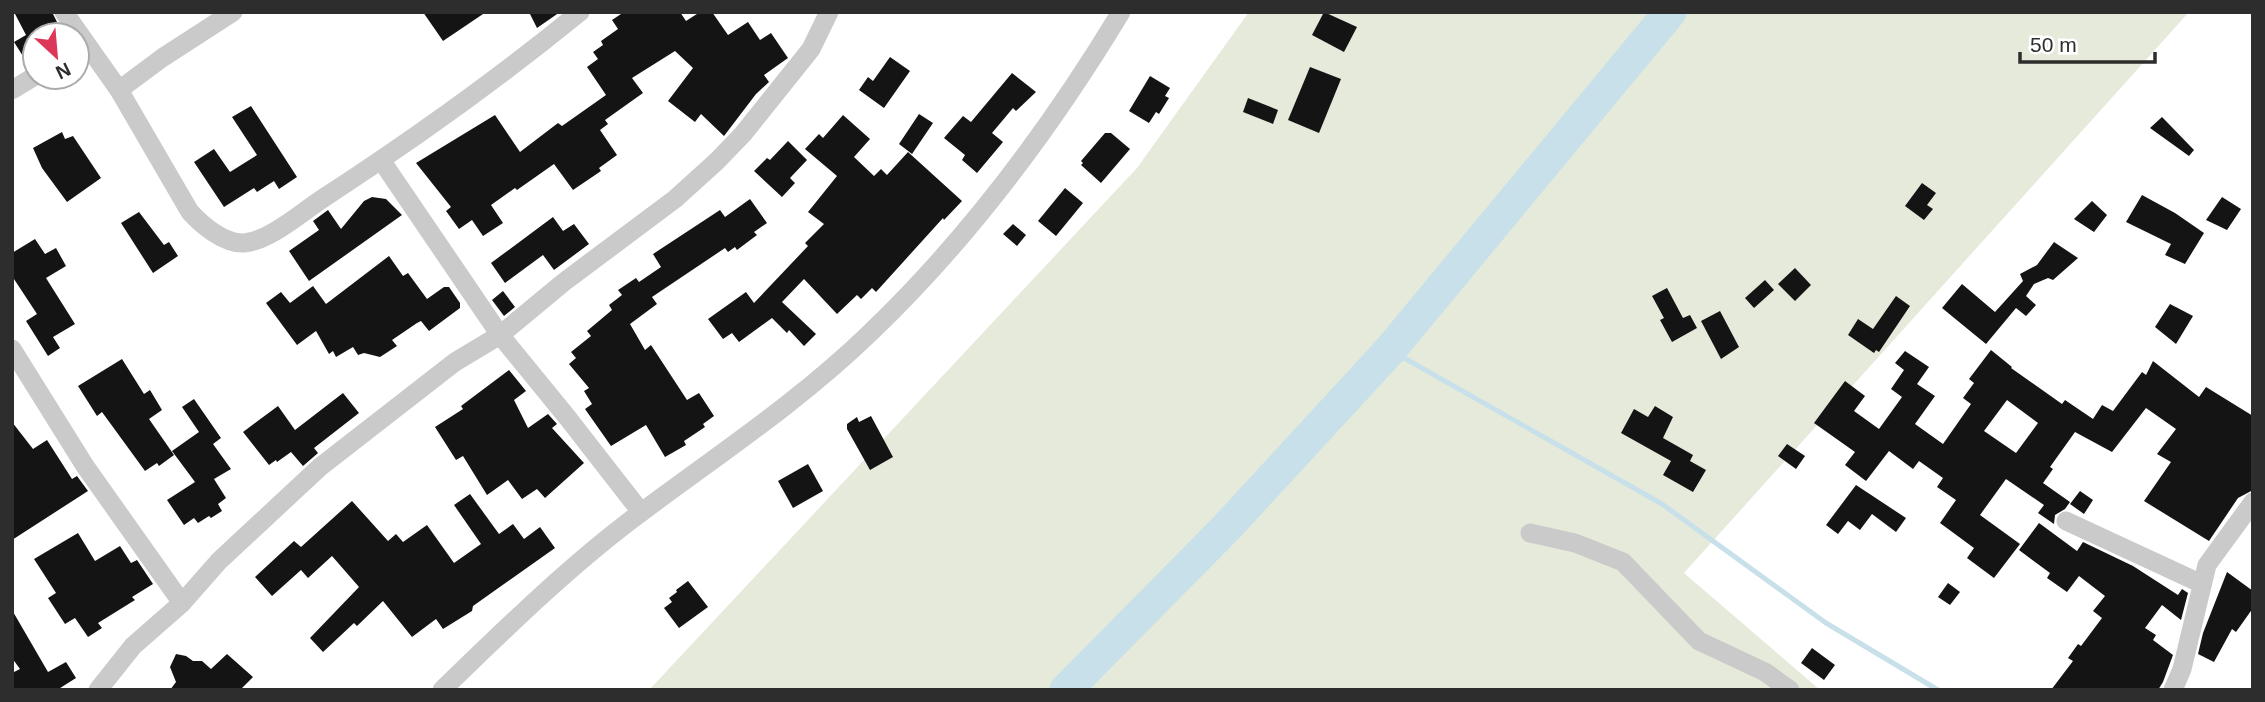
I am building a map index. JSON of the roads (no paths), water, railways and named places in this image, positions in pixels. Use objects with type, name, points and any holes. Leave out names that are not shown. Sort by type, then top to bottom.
[{"type":"street","points":[[119,90],[162,58],[233,12]]},
{"type":"street","points":[[91,58],[119,90],[190,212],[216,235],[243,243],[275,232],[381,160],[522,59],[580,12]]},
{"type":"street","points":[[99,690],[134,646],[181,603],[219,561],[320,467],[455,362],[500,335],[564,282],[675,199],[717,160],[743,134],[811,49],[829,12]]},
{"type":"street","points":[[442,690],[577,566],[641,512],[740,442],[811,387],[928,276],[1054,115],[1115,16]]},
{"type":"street","points":[[381,160],[500,335],[641,512]]},
{"type":"street","points":[[12,349],[85,466],[181,603]]},
{"type":"street","points":[[2173,690],[2182,669],[2207,565],[2251,509]]},
{"type":"street","points":[[2066,521],[2202,584]]},
{"type":"street","points":[[1530,533],[1576,543],[1622,562],[1699,641],[1765,672],[1790,690]]},
{"type":"waterway","points":[[1066,690],[1227,527],[1390,350],[1670,12]]},
{"type":"waterway","points":[[1390,350],[1662,504],[1826,623],[1938,690]]}]
